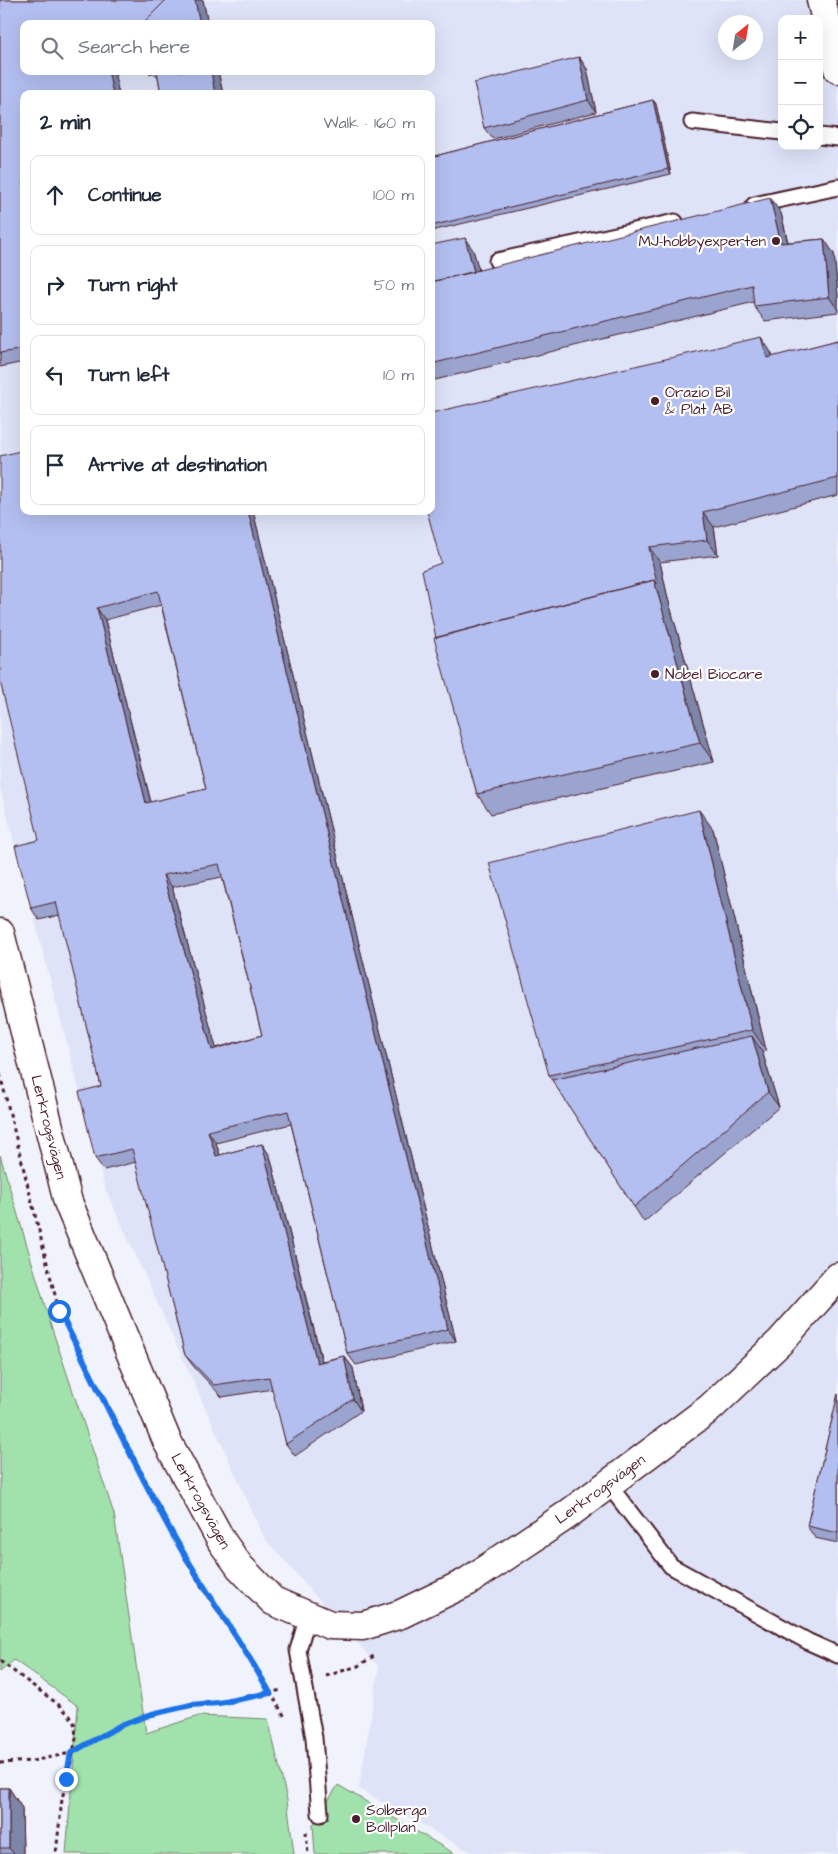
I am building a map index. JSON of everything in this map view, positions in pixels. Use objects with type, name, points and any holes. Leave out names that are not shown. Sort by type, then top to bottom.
[{"type":"street","points":[[820,0],[838,69]]},
{"type":"street","name":"Lerkrogsvägen","points":[[0,933],[68,1202],[167,1440],[222,1542],[240,1566],[273,1601],[308,1616],[330,1625],[363,1626],[401,1614],[467,1582],[567,1515],[710,1408],[780,1342],[838,1277]]},
{"type":"lane","points":[[692,122],[778,132]]},
{"type":"lane","points":[[823,136],[838,138]]},
{"type":"lane","points":[[744,207],[838,187]]},
{"type":"lane","points":[[497,262],[687,220]]},
{"type":"lane","points":[[608,1484],[672,1566],[809,1642],[838,1655]]},
{"type":"lane","points":[[308,1616],[298,1650],[314,1738],[320,1814]]},
{"type":"path","points":[[0,1074],[59,1311],[172,1533],[201,1585],[255,1666],[285,1718]]},
{"type":"path","points":[[0,1661],[59,1705],[70,1716],[76,1731],[62,1799],[56,1854]]},
{"type":"path","points":[[0,1763],[32,1762],[71,1753],[121,1725],[152,1714],[184,1707],[219,1703],[287,1688]]},
{"type":"shaded area","points":[[0,0],[838,0],[838,1854],[474,1854],[359,1789],[379,1667],[265,1539],[105,1188],[0,788]]},
{"type":"green space","points":[[0,1155],[50,1323],[114,1514],[146,1733],[199,1716],[268,1719],[287,1800],[294,1854],[66,1854],[78,1706],[14,1660],[0,1672]]},
{"type":"green space","name":"Solberga Bollplan","points":[[338,1785],[455,1854],[315,1854],[313,1825]]},
{"type":"building","points":[[0,0],[166,0],[146,20],[20,20],[20,75],[109,75],[112,90],[20,90],[20,350],[0,353]]},
{"type":"building","points":[[166,0],[195,0],[199,20],[146,20]]},
{"type":"building","points":[[579,57],[588,100],[484,128],[474,83]]},
{"type":"building","points":[[158,75],[212,75],[214,90],[160,90]]},
{"type":"building","points":[[653,100],[668,169],[435,225],[435,156]]},
{"type":"building","points":[[770,198],[781,243],[824,239],[829,297],[754,306],[752,285],[435,363],[435,281]]},
{"type":"building","points":[[465,238],[474,272],[435,281],[435,244]]},
{"type":"building","points":[[761,337],[767,358],[838,340],[838,478],[703,512],[707,540],[649,547],[657,584],[654,580],[436,638],[422,570],[441,563],[428,515],[435,515],[435,412]]},
{"type":"building","points":[[20,451],[20,515],[249,515],[448,1329],[347,1353],[288,1111],[208,1131],[216,1156],[262,1144],[317,1363],[344,1356],[353,1399],[286,1444],[269,1377],[214,1385],[185,1355],[132,1149],[95,1158],[79,1092],[101,1086],[56,902],[31,908],[15,846],[39,840],[0,681],[0,456]],"holes":[[[158,591],[206,789],[146,803],[97,608]],[[219,864],[262,1035],[212,1050],[163,875]]]},
{"type":"building","points":[[654,580],[700,743],[477,794],[434,638]]},
{"type":"building","points":[[699,810],[752,1030],[549,1075],[489,863]]},
{"type":"building","points":[[752,1036],[768,1092],[634,1207],[552,1080]]},
{"type":"building","points":[[838,1394],[838,1533],[807,1526]]},
{"type":"building","points":[[0,1788],[9,1788],[9,1848],[0,1848]]},
{"type":"place","name":"MJ-hobbyexperten","points":[[776,241]]},
{"type":"place","name":"Orazio Bil & Plåt AB","points":[[655,401]]},
{"type":"place","name":"Nobel Biocare","points":[[655,674]]},
{"type":"place","name":"Solberga Bollplan","points":[[356,1819]]},
{"type":"route","points":[[59,1311],[172,1533],[201,1585],[255,1666],[270,1693],[219,1703],[169,1709],[121,1725],[71,1753],[66,1779]]}]
